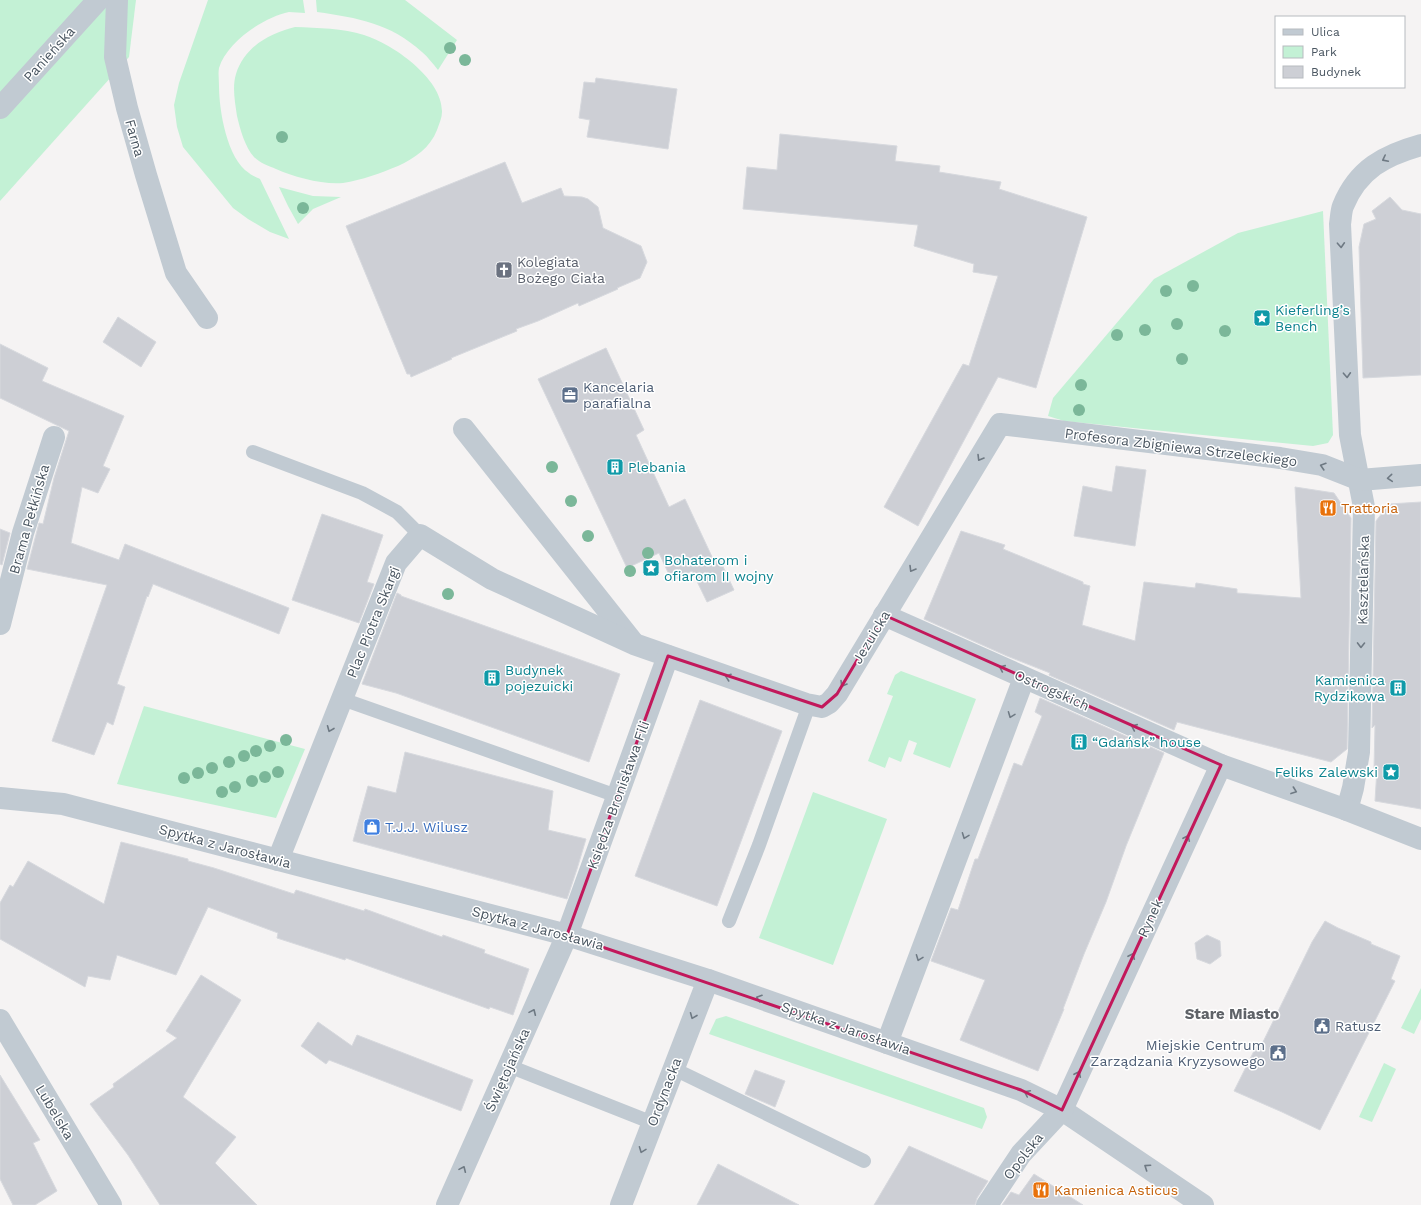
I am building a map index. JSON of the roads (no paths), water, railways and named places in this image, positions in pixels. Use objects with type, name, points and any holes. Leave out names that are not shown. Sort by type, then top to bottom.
[{"type":"street","name":"Panieńska","points":[[0,108],[98,0]]},
{"type":"street","name":"Farna","points":[[117,0],[115,57],[127,108],[176,273],[207,318]]},
{"type":"street","name":"Kasztelańska","points":[[1347,810],[1353,788],[1359,752],[1364,507],[1360,480],[1350,435],[1340,224],[1343,206],[1359,179],[1378,162],[1399,151],[1421,145]]},
{"type":"street","name":"Profesora Zbigniewa Strzeleckiego","points":[[1000,424],[1280,458],[1322,465],[1360,480]]},
{"type":"street","name":"Jezuicka","points":[[668,656],[809,705],[822,707],[829,703],[837,694],[1000,424]]},
{"type":"street","points":[[464,429],[634,644]]},
{"type":"street","name":"Brama Pełkińska","points":[[0,624],[23,534],[54,437]]},
{"type":"street","points":[[1360,480],[1421,475]]},
{"type":"street","points":[[420,535],[492,579],[634,644],[668,656]]},
{"type":"street","name":"Plac Piotra Skargi","points":[[278,860],[396,563],[420,535]]},
{"type":"street","name":"Ostrogskich","points":[[884,615],[1221,765]]},
{"type":"street","name":"Księdza Bronisława Fili","points":[[567,935],[668,656]]},
{"type":"street","points":[[887,1042],[1024,678]]},
{"type":"street","points":[[1221,765],[1347,810],[1421,839]]},
{"type":"street","name":"Rynek","points":[[1062,1110],[1221,765]]},
{"type":"street","name":"Spytka z Jarosławia","points":[[0,798],[63,804],[567,935],[708,980],[887,1042],[1021,1090],[1062,1110]]},
{"type":"street","name":"Świętojańska","points":[[447,1205],[567,935]]},
{"type":"street","name":"Ordynacka","points":[[621,1205],[708,980]]},
{"type":"street","name":"Lubelska","points":[[0,1020],[111,1205]]},
{"type":"street","points":[[1062,1110],[1203,1205]]},
{"type":"street","name":"Opolska","points":[[987,1205],[1021,1154],[1062,1110]]},
{"type":"lane","points":[[253,452],[362,493],[397,512],[420,535]]},
{"type":"lane","points":[[342,699],[618,796]]},
{"type":"lane","points":[[729,921],[759,845],[809,705]]},
{"type":"lane","points":[[509,1066],[653,1123]]},
{"type":"lane","points":[[674,1069],[864,1161]]},
{"type":"place","name":"Kolegiata Bożego Ciała","points":[[504,270]]},
{"type":"place","name":"Kieferling’s Bench","points":[[1262,318]]},
{"type":"place","name":"Kancelaria parafialna","points":[[570,395]]},
{"type":"place","name":"Plebania","points":[[615,467]]},
{"type":"place","name":"Trattoria","points":[[1328,508]]},
{"type":"place","name":"Bohaterom i ofiarom II wojny","points":[[651,568]]},
{"type":"place","name":"Budynek pojezuicki","points":[[492,678]]},
{"type":"place","name":"Kamienica Rydzikowa","points":[[1398,688]]},
{"type":"place","name":"“Gdańsk” house","points":[[1079,742]]},
{"type":"place","name":"Feliks Zalewski","points":[[1391,772]]},
{"type":"place","name":"T.J.J. Wilusz","points":[[372,827]]},
{"type":"place","name":"Ratusz","points":[[1322,1026]]},
{"type":"place","name":"Miejskie Centrum Zarządzania Kryzysowego","points":[[1278,1053]]},
{"type":"place","name":"Kamienica Asticus","points":[[1041,1190]]},
{"type":"district","name":"Stare Miasto","points":[[1232,1014]]}]
